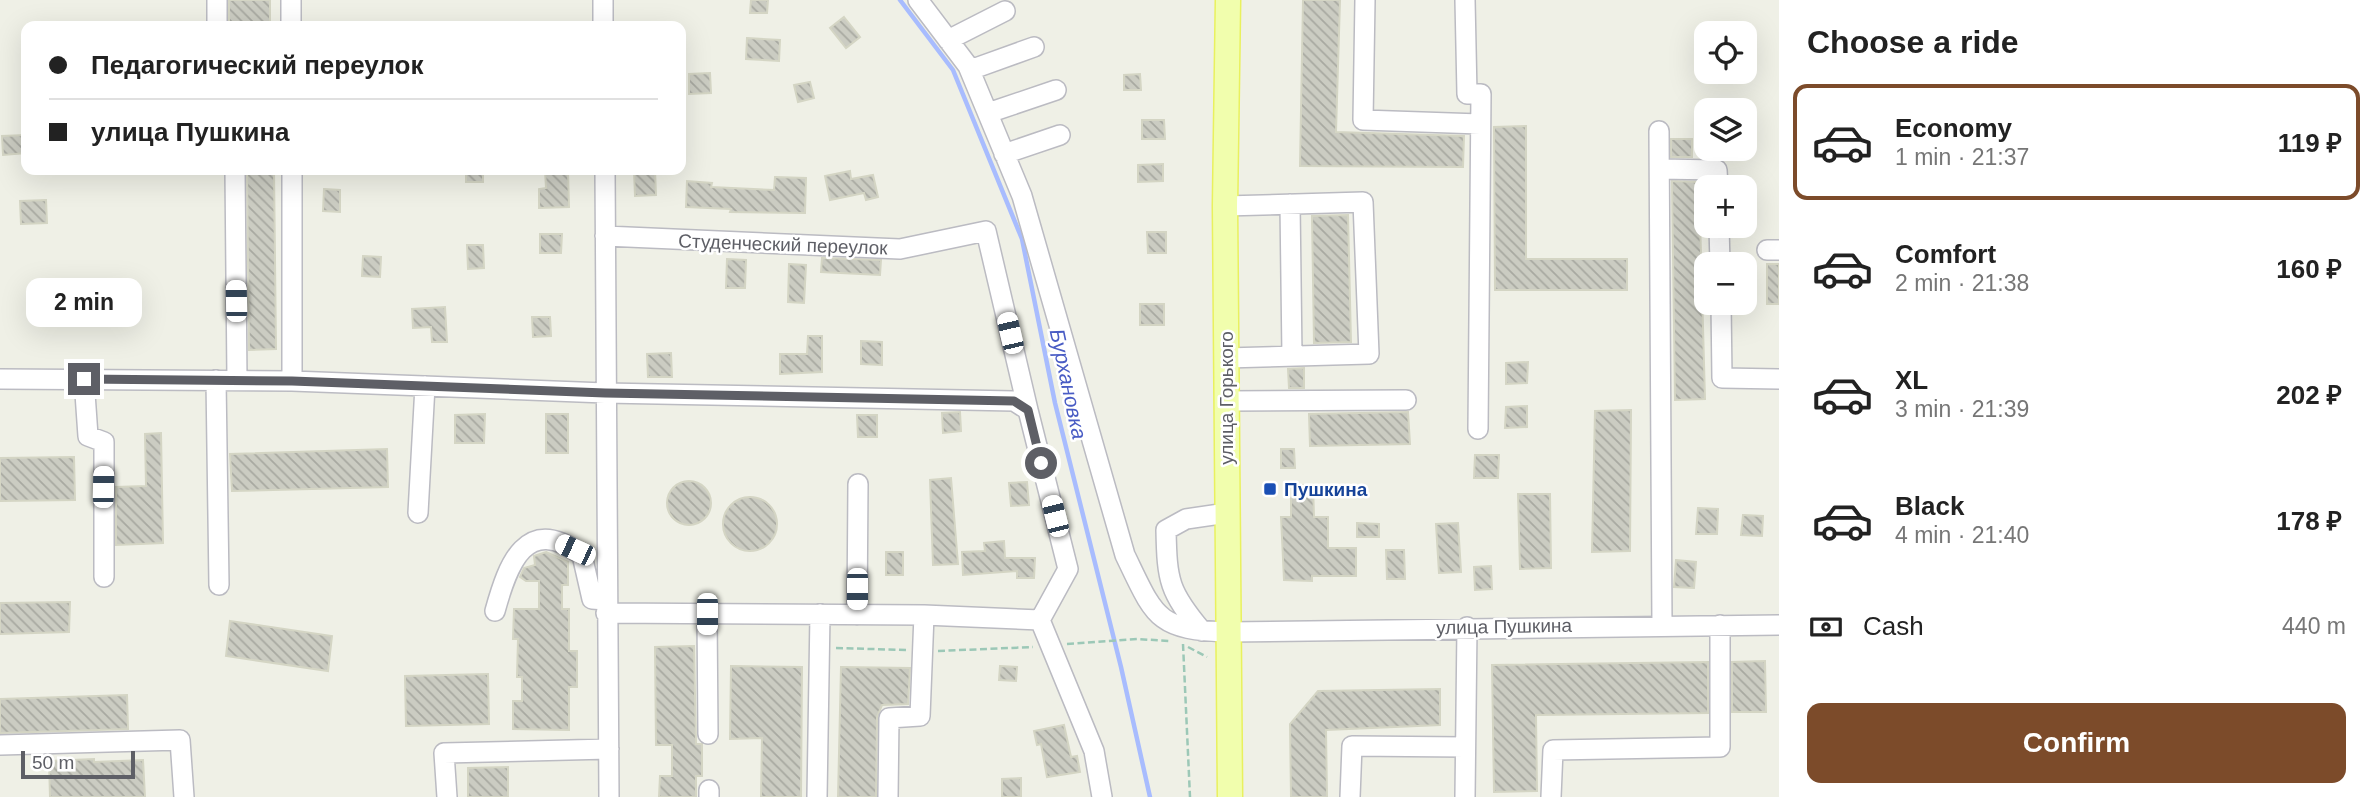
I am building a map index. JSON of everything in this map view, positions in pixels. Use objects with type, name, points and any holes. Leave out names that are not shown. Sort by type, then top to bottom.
[{"type":"main road","name":"улица Горького","points":[[1228,0],[1224,206],[1230,797]]},
{"type":"street","points":[[216,0],[217,21]]},
{"type":"street","points":[[291,0],[291,21]]},
{"type":"street","points":[[603,0],[603,21]]},
{"type":"street","name":"улица Пушкина","points":[[918,0],[970,70],[1022,196],[1125,555],[1143,592],[1165,622],[1202,631],[1228,632],[1779,625]]},
{"type":"street","points":[[1365,0],[1363,120],[1480,124]]},
{"type":"street","points":[[1465,0],[1467,94],[1481,94],[1478,429]]},
{"type":"street","points":[[948,40],[1005,11]]},
{"type":"street","points":[[970,70],[1034,47]]},
{"type":"street","points":[[988,113],[1056,90]]},
{"type":"street","points":[[1659,131],[1662,625]]},
{"type":"street","points":[[1004,154],[1060,135]]},
{"type":"street","points":[[1660,169],[1717,170],[1717,175]]},
{"type":"street","points":[[235,175],[237,380]]},
{"type":"street","points":[[292,175],[292,381]]},
{"type":"street","points":[[605,175],[609,797]]},
{"type":"street","points":[[1224,206],[1363,202],[1369,354],[1226,358]]},
{"type":"street","points":[[1290,204],[1292,356]]},
{"type":"street","name":"Студенческий переулок","points":[[605,236],[900,249],[986,231],[1028,410]]},
{"type":"street","points":[[1721,315],[1722,379],[1779,379]]},
{"type":"street","points":[[0,379],[292,381],[605,393],[1014,401],[1028,410],[1068,569],[1040,620]]},
{"type":"street","points":[[84,379],[88,436],[104,442],[104,577]]},
{"type":"street","points":[[216,380],[219,585]]},
{"type":"street","points":[[418,513],[425,386]]},
{"type":"street","points":[[1226,401],[1406,400]]},
{"type":"street","points":[[857,615],[858,484]]},
{"type":"street","points":[[1202,631],[1182,608],[1169,584],[1166,530],[1186,519],[1227,513]]},
{"type":"street","points":[[495,611],[514,558],[526,545],[540,540],[555,541],[582,555],[592,599],[606,606],[707,614],[924,615],[1040,620]]},
{"type":"street","points":[[707,614],[708,734]]},
{"type":"street","points":[[817,797],[820,614]]},
{"type":"street","points":[[888,797],[889,718],[920,716],[924,615]]},
{"type":"street","points":[[1040,620],[1094,751],[1102,797]]},
{"type":"street","points":[[1551,797],[1553,750],[1720,747],[1720,625]]},
{"type":"street","points":[[1465,797],[1467,627]]},
{"type":"street","points":[[0,745],[180,740],[184,797]]},
{"type":"street","points":[[1350,797],[1352,746],[1465,747]]},
{"type":"street","points":[[447,797],[444,752],[608,749]]},
{"type":"path","points":[[819,647],[922,650],[1125,640],[1170,642]]},
{"type":"path","points":[[1190,797],[1182,643],[1208,657]]},
{"type":"building","points":[[229,0],[270,0],[270,21],[229,21]]},
{"type":"building","points":[[751,0],[768,0],[767,13],[750,13]]},
{"type":"building","points":[[1303,0],[1340,0],[1336,132],[1464,136],[1463,167],[1300,166]]},
{"type":"building","points":[[844,17],[860,37],[846,48],[830,28]]},
{"type":"building","points":[[747,38],[780,40],[779,61],[746,59]]},
{"type":"building","points":[[710,73],[711,93],[689,94],[689,74]]},
{"type":"building","points":[[1140,74],[1141,90],[1124,90],[1124,75]]},
{"type":"building","points":[[810,82],[814,98],[798,102],[794,85]]},
{"type":"building","points":[[1142,120],[1164,120],[1165,139],[1142,139]]},
{"type":"building","points":[[1526,126],[1526,259],[1627,259],[1627,290],[1495,290],[1494,127]]},
{"type":"building","points":[[21,135],[21,153],[3,155],[2,136]]},
{"type":"building","points":[[1671,139],[1692,139],[1692,157],[1671,157]]},
{"type":"building","points":[[1163,164],[1163,181],[1138,182],[1138,165]]},
{"type":"building","points":[[850,171],[851,179],[873,175],[878,197],[866,200],[864,193],[830,200],[825,176]]},
{"type":"building","points":[[247,175],[274,175],[276,349],[249,350]]},
{"type":"building","points":[[466,175],[483,175],[483,182],[466,182]]},
{"type":"building","points":[[545,175],[568,175],[569,207],[539,208],[539,189],[546,188]]},
{"type":"building","points":[[634,175],[655,175],[656,195],[635,196]]},
{"type":"building","points":[[775,177],[806,178],[805,213],[730,212],[731,209],[686,207],[687,181],[712,183],[711,187],[774,190]]},
{"type":"building","points":[[1672,181],[1694,182],[1694,238],[1701,238],[1701,252],[1694,252],[1694,315],[1703,315],[1705,399],[1675,400]]},
{"type":"building","points":[[324,189],[340,190],[340,212],[323,211]]},
{"type":"building","points":[[46,200],[47,223],[21,224],[20,201]]},
{"type":"building","points":[[1348,215],[1351,342],[1314,343],[1312,216]]},
{"type":"building","points":[[1147,232],[1166,232],[1166,253],[1148,253]]},
{"type":"building","points":[[540,234],[562,234],[561,253],[540,253]]},
{"type":"building","points":[[467,245],[483,245],[484,268],[468,269]]},
{"type":"building","points":[[363,256],[381,257],[380,277],[362,276]]},
{"type":"building","points":[[822,258],[881,260],[880,275],[821,272]]},
{"type":"building","points":[[727,259],[746,260],[745,288],[726,288]]},
{"type":"building","points":[[789,264],[806,265],[804,303],[788,302]]},
{"type":"building","points":[[1767,264],[1779,264],[1779,304],[1767,304]]},
{"type":"building","points":[[1140,304],[1164,304],[1164,325],[1140,325]]},
{"type":"building","points":[[445,307],[447,342],[432,342],[431,327],[413,328],[412,309]]},
{"type":"building","points":[[532,317],[550,317],[551,336],[533,337]]},
{"type":"building","points":[[808,336],[822,336],[822,372],[780,374],[780,354],[807,354]]},
{"type":"building","points":[[861,341],[882,342],[882,365],[861,364]]},
{"type":"building","points":[[671,353],[672,377],[648,377],[647,354]]},
{"type":"building","points":[[1528,362],[1527,383],[1506,384],[1506,363]]},
{"type":"building","points":[[1304,368],[1304,388],[1289,388],[1288,369]]},
{"type":"building","points":[[1527,406],[1527,427],[1505,428],[1506,407]]},
{"type":"building","points":[[1631,410],[1630,551],[1592,552],[1595,411]]},
{"type":"building","points":[[960,412],[961,431],[943,433],[942,413]]},
{"type":"building","points":[[1408,412],[1410,444],[1310,446],[1309,414]]},
{"type":"building","points":[[485,414],[484,443],[455,443],[455,415]]},
{"type":"building","points":[[546,414],[568,414],[568,453],[546,453]]},
{"type":"building","points":[[857,415],[877,415],[877,437],[858,437]]},
{"type":"building","points":[[161,433],[163,543],[116,545],[116,487],[146,486],[145,434]]},
{"type":"building","points":[[387,449],[388,487],[232,491],[230,454]]},
{"type":"building","points":[[1281,449],[1294,449],[1295,468],[1281,468]]},
{"type":"building","points":[[1475,455],[1499,455],[1498,478],[1474,478]]},
{"type":"building","points":[[74,457],[75,500],[0,501],[0,458]]},
{"type":"building","points":[[951,478],[958,564],[933,565],[930,480]]},
{"type":"building","points":[[689,481],[698,482],[705,487],[710,494],[710,512],[705,519],[698,524],[689,525],[680,524],[673,519],[668,512],[667,503],[668,494],[673,487],[680,482]]},
{"type":"building","points":[[1027,482],[1029,505],[1011,506],[1009,483]]},
{"type":"building","points":[[1291,485],[1313,485],[1314,517],[1328,517],[1328,548],[1356,548],[1356,576],[1312,576],[1312,581],[1284,580],[1281,517],[1291,517]]},
{"type":"building","points":[[1518,494],[1550,494],[1551,568],[1520,569]]},
{"type":"building","points":[[750,497],[769,505],[777,524],[769,543],[750,551],[731,543],[723,524],[731,505]]},
{"type":"building","points":[[1698,508],[1718,509],[1717,534],[1696,534]]},
{"type":"building","points":[[1743,515],[1763,516],[1762,536],[1741,535]]},
{"type":"building","points":[[1357,523],[1379,524],[1379,537],[1357,537]]},
{"type":"building","points":[[1458,523],[1461,572],[1439,573],[1436,524]]},
{"type":"building","points":[[1004,541],[1005,558],[1035,558],[1034,578],[1017,578],[1017,571],[963,575],[962,552],[985,551],[984,543]]},
{"type":"building","points":[[1386,550],[1404,550],[1405,579],[1387,579]]},
{"type":"building","points":[[546,552],[568,562],[568,585],[562,585],[562,609],[569,609],[569,651],[577,651],[577,687],[569,687],[569,730],[513,729],[513,701],[522,701],[522,677],[517,677],[518,639],[513,639],[514,609],[539,609],[539,581],[526,581],[520,577],[524,568],[535,565],[534,556]]},
{"type":"building","points":[[886,552],[903,552],[903,575],[886,575]]},
{"type":"building","points":[[1676,560],[1696,562],[1694,588],[1674,587]]},
{"type":"building","points":[[1491,566],[1492,589],[1475,590],[1474,567]]},
{"type":"building","points":[[70,602],[69,632],[0,634],[0,603]]},
{"type":"building","points":[[230,621],[332,636],[328,671],[226,656]]},
{"type":"building","points":[[694,646],[696,744],[702,744],[702,776],[696,776],[696,797],[659,797],[660,776],[672,776],[672,745],[656,745],[655,647]]},
{"type":"building","points":[[1765,661],[1766,712],[1732,712],[1732,662]]},
{"type":"building","points":[[1708,662],[1708,713],[1536,715],[1537,791],[1494,792],[1492,665]]},
{"type":"building","points":[[731,666],[802,667],[801,797],[761,797],[762,738],[730,739]]},
{"type":"building","points":[[1000,666],[1017,667],[1016,681],[999,680]]},
{"type":"building","points":[[841,667],[910,668],[908,704],[882,705],[877,717],[876,797],[838,797]]},
{"type":"building","points":[[488,674],[489,724],[406,726],[405,676]]},
{"type":"building","points":[[1440,689],[1440,725],[1326,730],[1327,797],[1291,797],[1290,724],[1318,691]]},
{"type":"building","points":[[127,695],[128,729],[0,733],[0,699]]},
{"type":"building","points":[[1064,725],[1071,757],[1077,756],[1080,772],[1047,777],[1041,744],[1037,745],[1034,731]]},
{"type":"building","points":[[94,759],[94,762],[143,760],[145,797],[50,797],[49,761]]},
{"type":"building","points":[[508,767],[508,797],[468,797],[468,768]]},
{"type":"building","points":[[1021,778],[1021,797],[1002,797],[1002,779]]},
{"type":"waterway","name":"Бурхановка","points":[[900,0],[953,70],[1022,239],[1055,403],[1121,667],[1150,797]]},
{"type":"place","name":"Пушкина","points":[[1270,489]]},
{"type":"route","points":[[84,379],[292,381],[605,393],[1014,401],[1028,410],[1041,463]]}]
